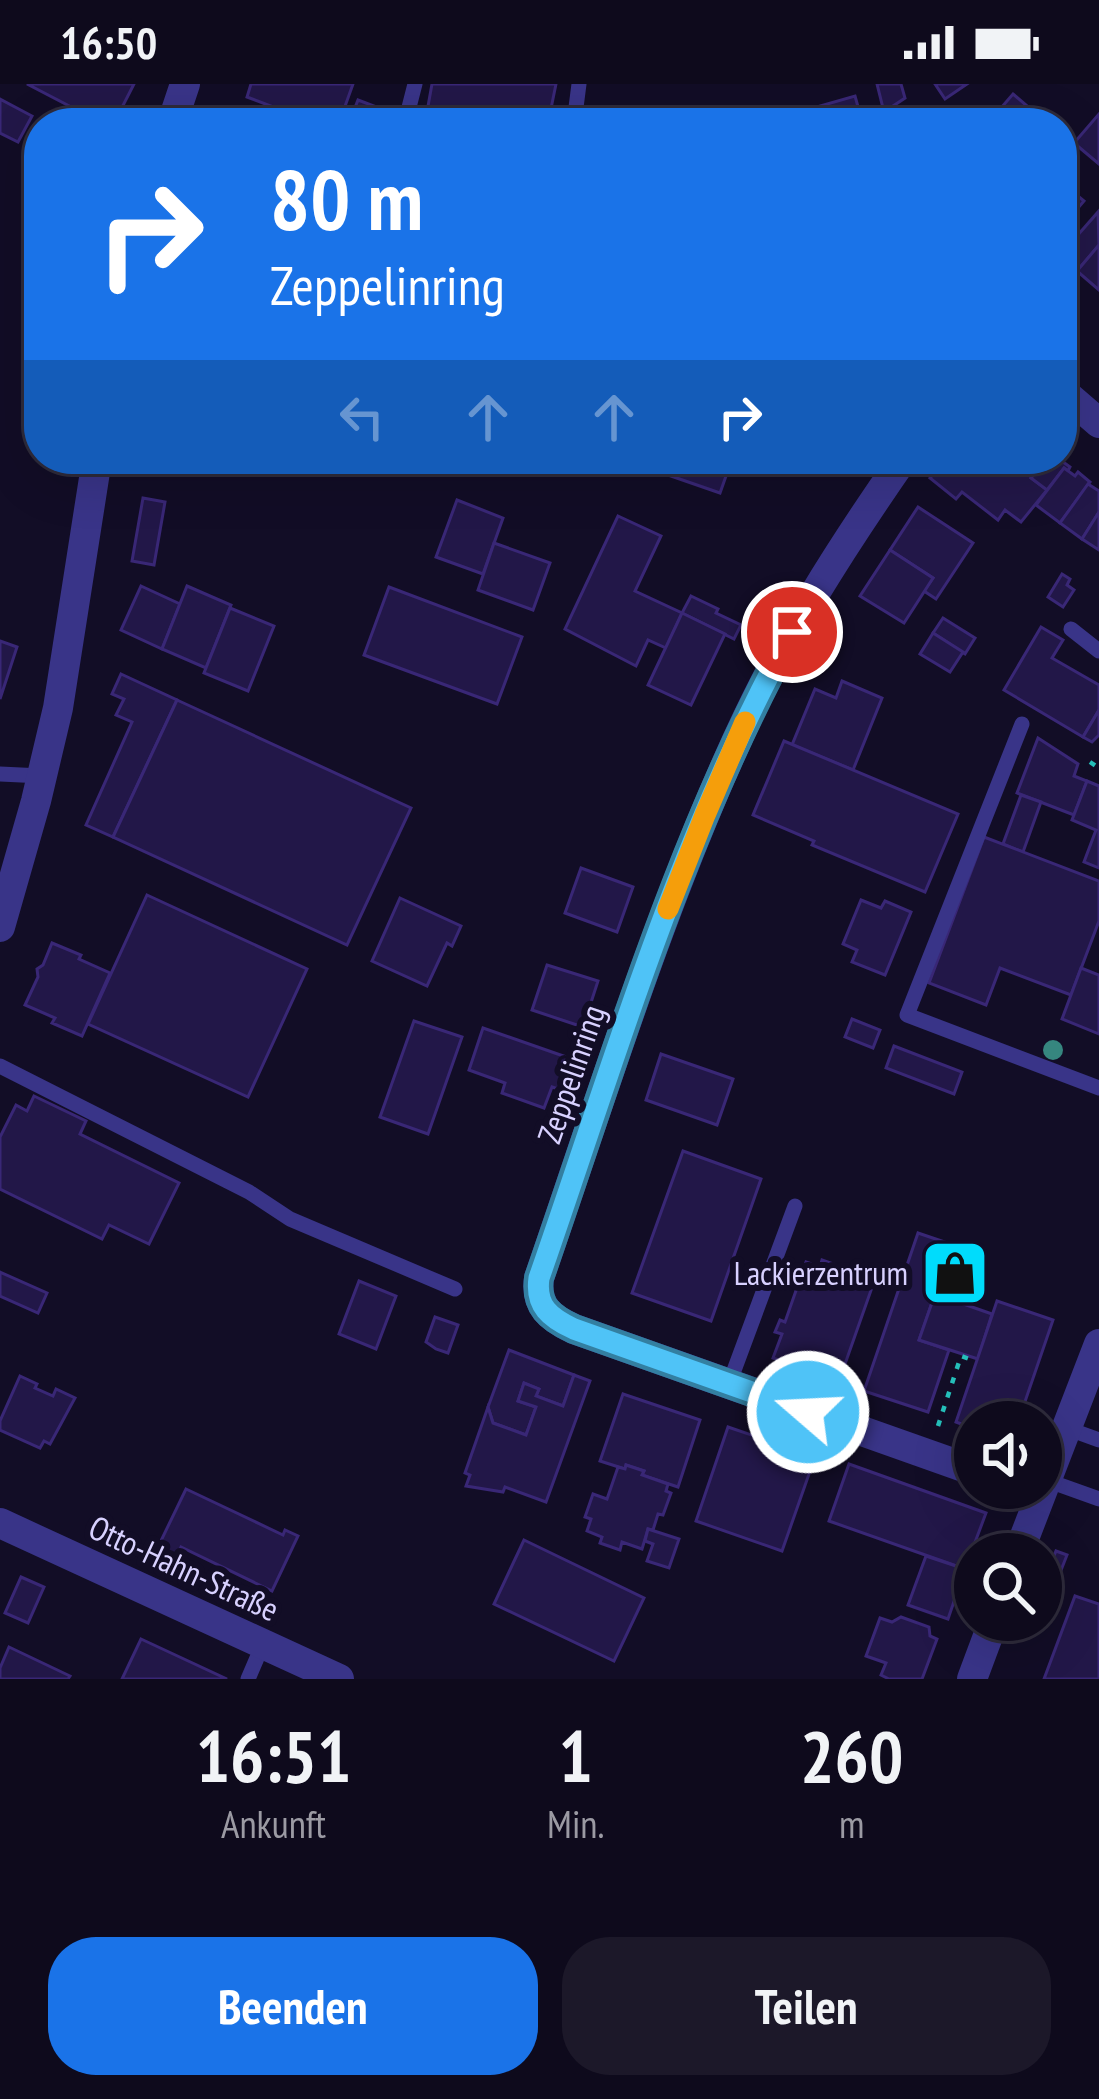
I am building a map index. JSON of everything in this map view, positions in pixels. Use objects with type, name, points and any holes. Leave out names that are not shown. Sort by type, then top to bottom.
[{"type":"street","points":[[0,926],[42,776],[65,670],[95,474]]},
{"type":"street","name":"Zeppelinring","points":[[893,474],[812,597],[738,738],[653,948],[537,1290],[542,1306],[559,1322],[954,1463]]},
{"type":"street","points":[[1062,1436],[1099,1343]]},
{"type":"street","name":"Otto-Hahn-Straße","points":[[0,1523],[339,1679]]},
{"type":"street","points":[[972,1679],[986,1641]]},
{"type":"lane","points":[[1071,629],[1099,651]]},
{"type":"lane","points":[[1022,724],[907,1016],[1099,1088]]},
{"type":"lane","points":[[0,773],[42,776]]},
{"type":"lane","points":[[0,1066],[249,1192],[290,1220],[455,1289]]},
{"type":"lane","points":[[728,1384],[796,1205]]},
{"type":"lane","points":[[1066,1428],[1099,1440]]},
{"type":"lane","points":[[1062,1492],[1099,1499]]},
{"type":"lane","points":[[248,1679],[263,1644]]},
{"type":"path","points":[[1090,763],[1099,768]]},
{"type":"path","points":[[928,1454],[961,1356],[972,1358]]},
{"type":"building","points":[[27,84],[134,84],[122,108],[73,108]]},
{"type":"building","points":[[251,84],[353,84],[344,108],[276,108],[247,97]]},
{"type":"building","points":[[432,84],[556,84],[551,108],[428,108]]},
{"type":"building","points":[[877,84],[901,84],[905,98],[883,108]]},
{"type":"building","points":[[935,84],[967,84],[945,99]]},
{"type":"building","points":[[1013,94],[1029,108],[1001,108]]},
{"type":"building","points":[[855,96],[858,108],[813,108]]},
{"type":"building","points":[[0,99],[24,112],[24,131],[18,142],[0,133]]},
{"type":"building","points":[[358,100],[379,108],[355,108]]},
{"type":"building","points":[[1099,114],[1099,164],[1077,146]]},
{"type":"building","points":[[1098,212],[1099,245],[1077,271],[1077,236]]},
{"type":"building","points":[[1099,245],[1099,290],[1077,271]]},
{"type":"building","points":[[1078,472],[1090,482],[1060,523],[1036,505],[1059,474],[1075,476]]},
{"type":"building","points":[[665,474],[727,474],[720,493]]},
{"type":"building","points":[[933,474],[1034,474],[1031,478],[1047,490],[1021,522],[1005,510],[998,520],[962,492],[956,499],[930,478]]},
{"type":"building","points":[[1034,474],[1059,474],[1047,490],[1031,478]]},
{"type":"building","points":[[1088,484],[1099,491],[1099,512],[1082,539],[1060,523]]},
{"type":"building","points":[[143,498],[165,502],[154,565],[132,561]]},
{"type":"building","points":[[457,500],[503,518],[483,574],[436,557]]},
{"type":"building","points":[[918,507],[973,543],[936,599],[924,591],[933,578],[890,550]]},
{"type":"building","points":[[1099,512],[1099,550],[1082,539]]},
{"type":"building","points":[[618,516],[661,536],[635,591],[682,613],[666,648],[648,640],[636,666],[565,629]]},
{"type":"building","points":[[494,543],[550,563],[533,610],[478,590]]},
{"type":"building","points":[[890,550],[933,578],[904,623],[860,596]]},
{"type":"building","points":[[1062,574],[1074,590],[1063,607],[1048,597]]},
{"type":"building","points":[[141,586],[180,604],[162,649],[121,630]]},
{"type":"building","points":[[187,586],[231,605],[206,668],[162,649]]},
{"type":"building","points":[[389,587],[522,637],[497,704],[364,655]]},
{"type":"building","points":[[691,596],[741,625],[734,639],[682,613]]},
{"type":"building","points":[[230,608],[274,626],[248,691],[204,673]]},
{"type":"building","points":[[682,613],[725,634],[691,705],[648,685]]},
{"type":"building","points":[[943,618],[975,638],[965,654],[933,633]]},
{"type":"building","points":[[1041,627],[1063,640],[1052,658],[1099,685],[1099,710],[1083,737],[1004,690]]},
{"type":"building","points":[[933,633],[963,652],[950,672],[920,654]]},
{"type":"building","points":[[0,641],[17,647],[0,699]]},
{"type":"building","points":[[121,674],[177,700],[113,837],[86,825],[132,722],[116,715],[124,699],[112,694]]},
{"type":"building","points":[[842,681],[882,698],[853,770],[792,745],[815,689],[836,698]]},
{"type":"building","points":[[177,700],[411,808],[347,945],[113,837]]},
{"type":"building","points":[[1099,710],[1099,735],[1092,742],[1083,737]]},
{"type":"building","points":[[1038,738],[1078,764],[1074,776],[1087,781],[1074,815],[1017,793]]},
{"type":"building","points":[[784,741],[958,814],[925,892],[753,815]]},
{"type":"building","points":[[1087,781],[1099,786],[1099,868],[1084,862],[1096,830],[1072,820]]},
{"type":"building","points":[[1021,795],[1041,802],[1023,852],[1003,844]]},
{"type":"building","points":[[984,837],[1099,881],[1099,921],[1071,995],[1000,968],[986,1005],[929,983]]},
{"type":"building","points":[[581,868],[633,887],[617,932],[565,913]]},
{"type":"building","points":[[147,895],[307,969],[248,1097],[88,1024]]},
{"type":"building","points":[[400,898],[461,926],[452,946],[447,943],[427,986],[372,961]]},
{"type":"building","points":[[861,900],[881,908],[885,901],[911,912],[885,975],[852,962],[857,950],[843,944]]},
{"type":"building","points":[[52,943],[110,973],[82,1036],[25,1005]]},
{"type":"building","points":[[547,965],[598,981],[583,1027],[532,1010]]},
{"type":"building","points":[[1081,968],[1099,975],[1099,1034],[1062,1019]]},
{"type":"building","points":[[852,1019],[880,1030],[873,1048],[845,1037]]},
{"type":"building","points":[[414,1021],[462,1037],[428,1134],[380,1117]]},
{"type":"building","points":[[483,1028],[572,1059],[561,1090],[552,1087],[544,1108],[502,1093],[505,1083],[469,1070]]},
{"type":"building","points":[[894,1046],[962,1072],[954,1094],[886,1068]]},
{"type":"building","points":[[661,1054],[733,1079],[717,1125],[646,1100]]},
{"type":"building","points":[[34,1096],[86,1121],[80,1134],[179,1183],[149,1244],[109,1225],[102,1239],[0,1189],[0,1137],[16,1105],[27,1111]]},
{"type":"building","points":[[683,1151],[761,1179],[711,1321],[632,1293]]},
{"type":"building","points":[[918,1233],[983,1255],[966,1305],[935,1294],[919,1340],[949,1350],[928,1412],[864,1391]]},
{"type":"building","points":[[822,1260],[875,1279],[839,1381],[773,1358],[782,1334],[775,1332],[780,1320],[785,1322],[806,1262],[820,1267]]},
{"type":"building","points":[[0,1272],[47,1293],[38,1313],[0,1296]]},
{"type":"building","points":[[359,1281],[396,1296],[376,1349],[339,1334]]},
{"type":"building","points":[[935,1294],[992,1314],[978,1359],[919,1340]]},
{"type":"building","points":[[997,1301],[1053,1320],[1025,1401],[963,1401]]},
{"type":"building","points":[[435,1317],[458,1325],[448,1353],[426,1342]]},
{"type":"building","points":[[509,1350],[574,1375],[563,1406],[536,1396],[539,1389],[524,1383],[518,1401],[536,1407],[526,1435],[493,1423],[488,1407]]},
{"type":"building","points":[[574,1375],[590,1381],[546,1502],[505,1487],[503,1492],[466,1486],[470,1475],[465,1473],[488,1407],[493,1423],[526,1435],[536,1407],[518,1401],[524,1383],[539,1389],[536,1396],[563,1406]]},
{"type":"building","points":[[20,1376],[53,1396],[56,1389],[75,1398],[50,1444],[44,1441],[40,1448],[0,1430]]},
{"type":"building","points":[[623,1394],[700,1420],[678,1487],[626,1465],[625,1469],[600,1461]]},
{"type":"building","points":[[728,1427],[781,1445],[783,1438],[798,1443],[795,1450],[815,1457],[782,1551],[696,1521]]},
{"type":"building","points":[[849,1464],[954,1502],[954,1509],[986,1513],[978,1533],[954,1533],[954,1565],[829,1521]]},
{"type":"building","points":[[626,1465],[668,1484],[666,1491],[671,1493],[663,1515],[658,1514],[653,1530],[648,1529],[642,1549],[622,1542],[620,1550],[600,1543],[602,1537],[587,1531],[591,1519],[585,1517],[593,1494],[607,1499],[618,1467],[625,1469]]},
{"type":"building","points":[[186,1489],[283,1535],[285,1530],[298,1536],[272,1591],[181,1547],[176,1558],[157,1549]]},
{"type":"building","points":[[648,1529],[679,1539],[669,1568],[647,1561],[653,1544],[645,1541]]},
{"type":"building","points":[[524,1540],[644,1598],[614,1661],[494,1604]]},
{"type":"building","points":[[926,1556],[954,1565],[954,1601],[948,1619],[908,1605]]},
{"type":"building","points":[[21,1577],[44,1587],[28,1623],[5,1613]]},
{"type":"building","points":[[1075,1596],[1099,1604],[1099,1679],[1044,1679]]},
{"type":"building","points":[[901,1617],[929,1627],[930,1636],[937,1639],[922,1679],[889,1679],[881,1675],[886,1663],[866,1656],[880,1618],[892,1622]]},
{"type":"building","points":[[141,1639],[227,1679],[122,1679]]},
{"type":"building","points":[[9,1647],[70,1676],[0,1679]]},
{"type":"slow traffic","points":[[668,909],[745,722]]},
{"type":"place","name":"Lackierzentrum","points":[[955,1273]]},
{"type":"route","points":[[792,632],[738,738],[653,948],[537,1290],[550,1316],[574,1329],[808,1412]]}]
